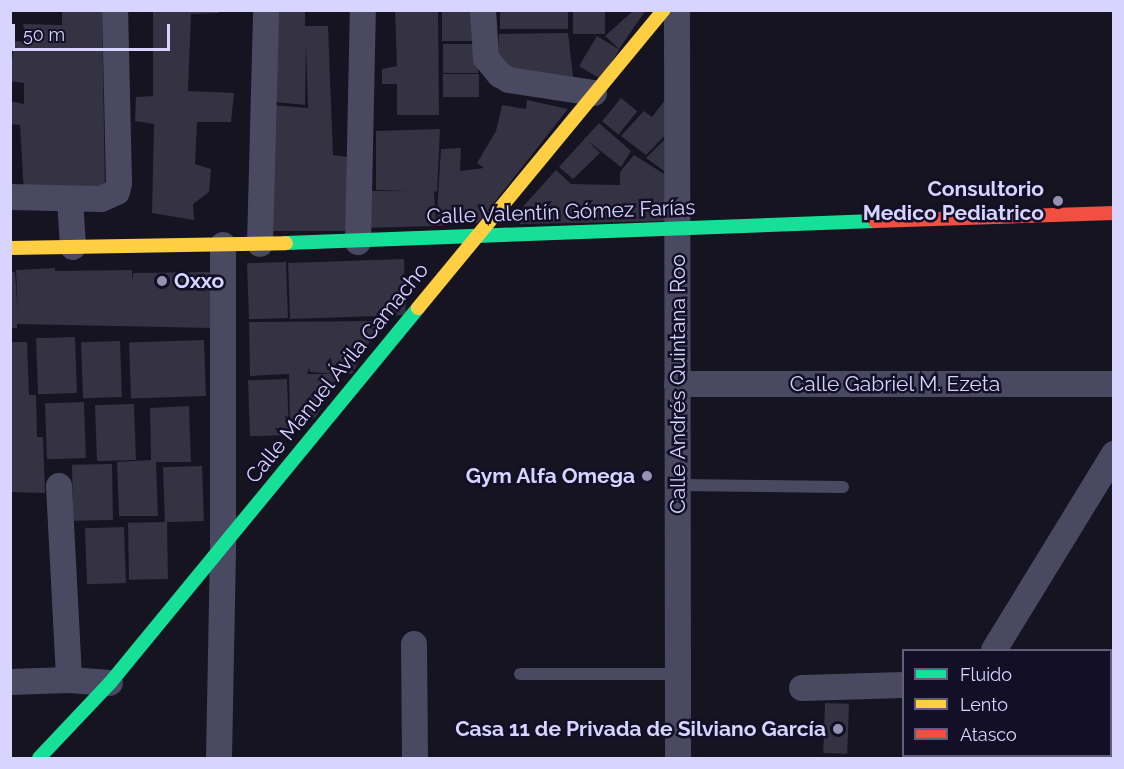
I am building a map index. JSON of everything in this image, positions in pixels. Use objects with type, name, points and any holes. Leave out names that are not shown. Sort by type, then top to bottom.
[{"type":"main road","name":"Calle Manuel Ávila Camacho","points":[[39,759],[110,683],[664,10]]},
{"type":"main road","name":"Calle Valentín Gómez Farías","points":[[10,248],[358,242],[478,235],[677,230],[1113,213]]},
{"type":"street","points":[[10,197],[70,199],[109,197],[117,192],[119,183],[115,10]]},
{"type":"street","points":[[260,244],[266,10]]},
{"type":"street","points":[[358,242],[363,10]]},
{"type":"street","points":[[483,10],[486,58],[500,75],[509,80],[594,93]]},
{"type":"street","name":"Calle Andrés Quintana Roo","points":[[677,10],[678,759]]},
{"type":"street","points":[[70,199],[74,247]]},
{"type":"street","points":[[219,759],[223,546],[223,245]]},
{"type":"street","name":"Calle Gabriel M. Ezeta","points":[[677,384],[1113,384]]},
{"type":"street","points":[[995,649],[1113,454]]},
{"type":"street","points":[[59,486],[69,680]]},
{"type":"street","points":[[414,644],[416,759]]},
{"type":"street","points":[[10,682],[69,680],[110,683]]},
{"type":"street","points":[[802,688],[902,686]]},
{"type":"lane","points":[[678,486],[843,487]]},
{"type":"lane","points":[[520,674],[678,674]]},
{"type":"green space","points":[[1112,656],[1113,758],[1078,758],[1112,757]]},
{"type":"building","points":[[62,10],[102,10],[105,190],[24,193],[20,125],[10,124],[10,101],[24,104],[24,83],[10,81],[14,41],[27,42],[23,24],[62,25]]},
{"type":"building","points":[[153,10],[219,10],[219,13],[191,14],[188,91],[234,93],[231,122],[197,122],[195,164],[211,169],[209,192],[193,204],[194,220],[152,213],[154,124],[135,121],[136,97],[153,96]]},
{"type":"building","points":[[273,10],[305,10],[305,26],[328,26],[333,155],[354,158],[352,231],[273,231],[272,105],[308,108],[306,45],[305,105],[275,102]]},
{"type":"building","points":[[395,10],[438,10],[439,115],[397,115],[397,84],[382,84],[382,69],[397,66]]},
{"type":"building","points":[[500,10],[568,10],[568,29],[500,29]]},
{"type":"building","points":[[573,10],[605,10],[605,34],[573,34]]},
{"type":"building","points":[[634,10],[646,10],[619,49],[605,36]]},
{"type":"building","points":[[442,12],[478,12],[478,41],[442,41]]},
{"type":"building","points":[[568,33],[574,85],[497,67],[499,34]]},
{"type":"building","points":[[597,36],[619,49],[601,79],[579,66]]},
{"type":"building","points":[[443,44],[478,44],[478,73],[443,73]]},
{"type":"building","points":[[443,74],[479,74],[479,97],[443,97]]},
{"type":"building","points":[[621,98],[637,111],[618,135],[602,121]]},
{"type":"building","points":[[527,100],[568,109],[478,223],[436,226],[441,149],[461,148],[460,171],[484,168],[477,163],[496,131],[502,105],[526,109]]},
{"type":"building","points":[[665,100],[673,127],[646,155],[621,136],[644,111],[652,117]]},
{"type":"building","points":[[599,123],[631,151],[621,167],[588,141],[600,153],[573,179],[559,167]]},
{"type":"building","points":[[440,129],[437,192],[434,191],[436,226],[362,228],[362,191],[410,191],[376,190],[376,131]]},
{"type":"building","points":[[666,138],[674,178],[646,158]]},
{"type":"building","points":[[634,155],[672,179],[672,221],[520,224],[519,211],[556,170],[571,184],[620,185],[620,172]]},
{"type":"building","points":[[404,259],[406,315],[290,319],[288,263]]},
{"type":"building","points":[[286,262],[288,318],[249,319],[247,263]]},
{"type":"building","points":[[55,268],[55,271],[132,270],[132,282],[133,273],[210,272],[212,328],[17,324],[17,328],[10,328],[10,272],[15,272],[18,313],[16,270]]},
{"type":"building","points":[[381,321],[352,374],[340,374],[316,417],[290,428],[289,374],[250,376],[249,322]],"holes":[[[309,368],[310,372],[334,374],[307,374]]]},
{"type":"building","points":[[75,337],[77,393],[38,394],[36,338]]},
{"type":"building","points":[[204,340],[206,396],[131,399],[129,343]]},
{"type":"building","points":[[120,341],[122,397],[83,398],[81,342]]},
{"type":"building","points":[[10,342],[27,342],[29,395],[36,395],[37,437],[43,437],[45,493],[10,492]]},
{"type":"building","points":[[287,379],[289,435],[250,436],[248,380]]},
{"type":"building","points":[[84,402],[86,458],[47,459],[45,403]]},
{"type":"building","points":[[134,404],[136,460],[97,461],[95,405]]},
{"type":"building","points":[[189,406],[191,462],[156,462],[158,516],[119,516],[117,462],[151,460],[150,408]]},
{"type":"building","points":[[112,464],[113,520],[73,521],[72,465]]},
{"type":"building","points":[[202,466],[204,521],[165,522],[163,467]]},
{"type":"building","points":[[167,522],[168,579],[129,580],[128,523]]},
{"type":"building","points":[[124,527],[126,583],[87,584],[85,528]]},
{"type":"building","name":"Casa 11 de Privada de Silviano García","points":[[825,703],[849,704],[847,754],[823,753]]},
{"type":"traffic: fast","points":[[286,243],[875,221]]},
{"type":"traffic: fast","points":[[39,758],[110,683],[418,308]]},
{"type":"traffic: slow","points":[[418,308],[664,10]]},
{"type":"traffic: slow","points":[[10,248],[286,243]]},
{"type":"traffic: jam","points":[[875,221],[1114,213]]},
{"type":"place","name":"Consultorio Medico Pediatrico","points":[[1058,201]]},
{"type":"place","name":"Oxxo","points":[[162,281]]},
{"type":"place","name":"Gym Alfa Omega","points":[[647,476]]},
{"type":"place","name":"Casa 11 de Privada de Silviano García","points":[[838,729]]}]
